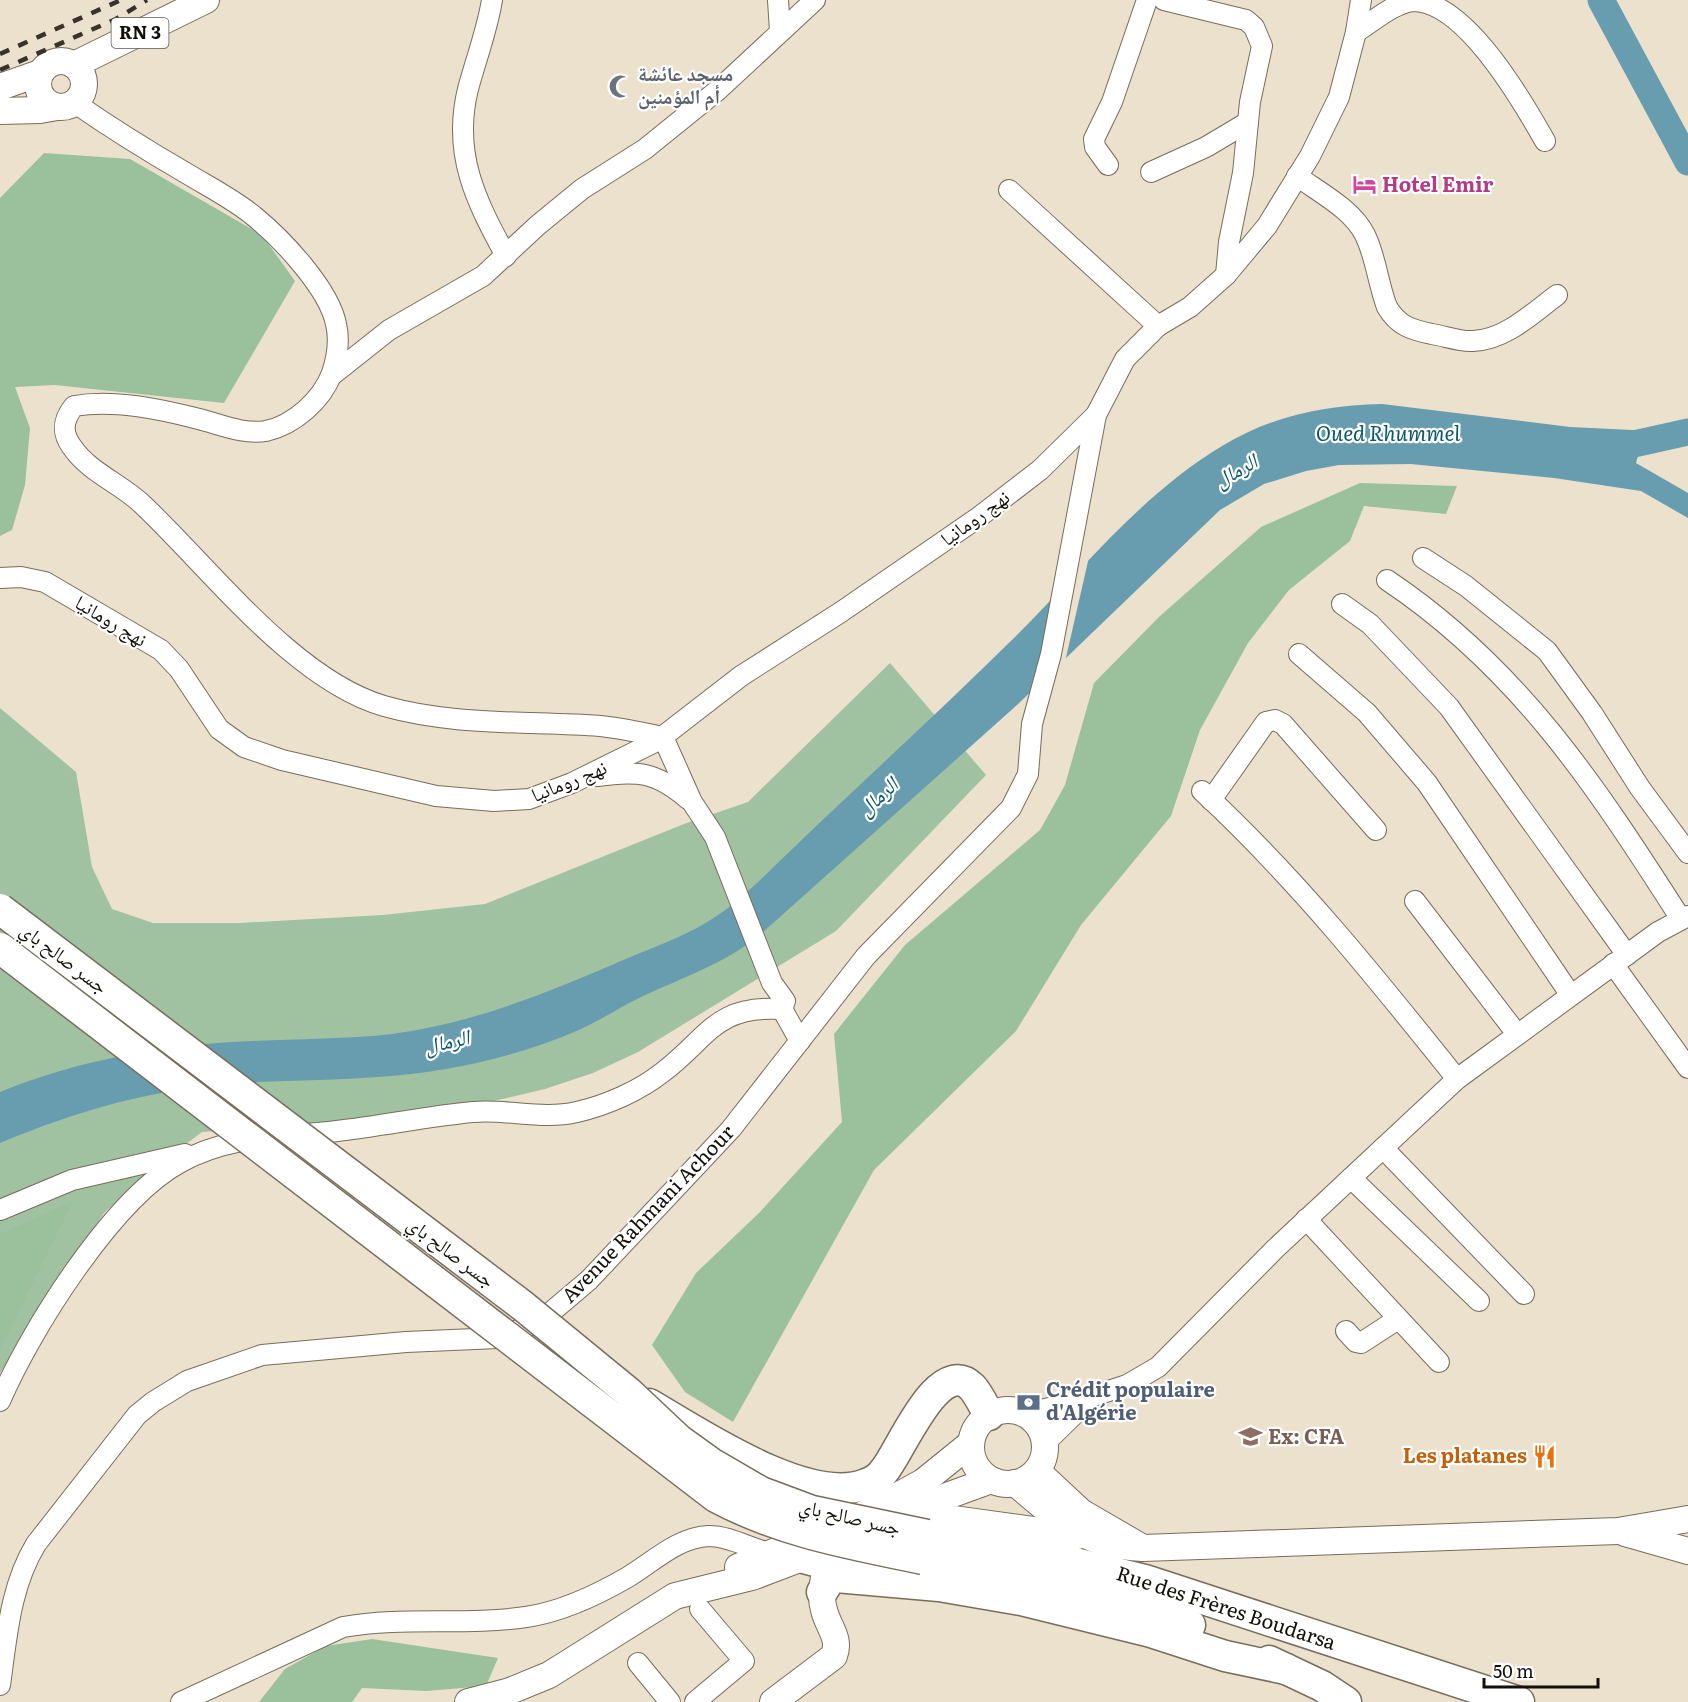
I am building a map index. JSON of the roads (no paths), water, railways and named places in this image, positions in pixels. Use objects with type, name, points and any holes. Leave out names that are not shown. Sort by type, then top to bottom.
[{"type":"highway","name":"جسر صالح باي","points":[[0,909],[523,1306],[628,1392],[679,1440],[740,1481],[761,1492],[925,1547]]},
{"type":"highway","points":[[0,948],[716,1497],[748,1514],[821,1538],[925,1547],[1120,1599],[1177,1619],[1322,1686],[1346,1702]]},
{"type":"highway","points":[[628,1392],[750,1461],[812,1486],[836,1489],[868,1484],[885,1471],[929,1398],[951,1381],[968,1384],[977,1393],[989,1415]]},
{"type":"highway","name":"Rue des Frères Boudarsa","points":[[925,1547],[1063,1560],[1145,1580],[1519,1702]]},
{"type":"highway","points":[[817,1571],[939,1586],[1056,1607],[1151,1632],[1225,1656],[1286,1669]]},
{"type":"main road","name":"RN 3","points":[[74,65],[206,0]]},
{"type":"main road","points":[[0,87],[40,74],[56,62],[74,65],[82,75],[84,87],[66,105],[40,110],[0,111]]},
{"type":"main road","points":[[40,74],[38,80],[40,95],[50,105],[66,105]]},
{"type":"main road","points":[[468,1702],[517,1688],[549,1675],[675,1596],[768,1553],[875,1508],[924,1482],[970,1444],[979,1422],[989,1415],[1007,1410],[1025,1414],[1039,1426],[1045,1443],[1045,1453],[1014,1478],[895,1518],[852,1537],[817,1571],[752,1577],[675,1596]]},
{"type":"main road","points":[[970,1444],[975,1466],[1014,1478],[1081,1512],[1143,1548]]},
{"type":"main road","points":[[1014,1478],[1059,1519],[1089,1537],[1107,1544],[1143,1548],[1618,1532],[1688,1519]]},
{"type":"main road","points":[[895,1518],[971,1519],[1089,1537]]},
{"type":"main road","points":[[1618,1532],[1688,1551]]},
{"type":"main road","points":[[774,1702],[834,1656],[837,1648],[836,1638],[823,1609],[817,1571]]},
{"type":"street","points":[[492,0],[488,24],[468,90],[463,125],[465,158],[477,202],[506,256]]},
{"type":"street","points":[[778,0],[780,31]]},
{"type":"street","points":[[800,1041],[782,1009],[785,1001],[772,983],[715,837],[692,802],[663,737],[600,726],[484,722],[418,714],[382,706],[345,691],[315,672],[288,648],[140,501],[85,463],[70,446],[64,429],[65,417],[74,406],[108,404],[186,415],[245,431],[265,431],[290,421],[310,406],[331,376],[389,330],[464,290],[582,189],[645,149],[718,90],[815,0]]},
{"type":"street","points":[[1108,165],[1095,147],[1094,139],[1115,94],[1146,0]]},
{"type":"street","points":[[1164,0],[1215,14],[1236,16],[1254,27],[1262,46],[1248,122],[1243,172],[1228,243],[1226,275]]},
{"type":"street","points":[[1096,415],[1125,359],[1158,326],[1190,307],[1226,275],[1268,226],[1339,97],[1356,32],[1361,0]]},
{"type":"street","points":[[1356,32],[1400,4],[1411,1],[1432,3],[1442,8],[1480,41],[1501,66],[1545,141]]},
{"type":"street","points":[[66,105],[117,132],[255,216],[285,246],[325,297],[336,324],[338,353],[331,376]]},
{"type":"street","points":[[1151,172],[1206,147],[1248,122]]},
{"type":"street","points":[[1297,176],[1347,212],[1360,226],[1368,244],[1387,307],[1392,316],[1407,328],[1472,341],[1493,338],[1525,320],[1557,295]]},
{"type":"street","points":[[1010,190],[1158,326]]},
{"type":"street","name":"Avenue Rahmani Achour","points":[[0,1685],[12,1603],[25,1562],[36,1544],[123,1430],[153,1402],[187,1381],[262,1355],[406,1342],[476,1341],[498,1338],[530,1325],[589,1280],[731,1129],[866,956],[1011,808],[1028,774],[1032,724],[1051,654],[1096,415]]},
{"type":"street","name":"نهج رومانيا","points":[[0,578],[21,577],[45,582],[161,650],[179,669],[219,729],[244,747],[256,752],[436,796],[478,801],[541,796],[663,737],[741,676],[841,612],[978,517],[1040,470],[1096,415]]},
{"type":"street","points":[[1423,558],[1481,598],[1547,651],[1592,713],[1640,788],[1688,853]]},
{"type":"street","points":[[1025,1414],[1095,1396],[1127,1385],[1158,1367],[1306,1220],[1457,1079],[1570,994],[1658,932],[1685,917],[1562,743],[1517,689],[1435,613],[1387,580]]},
{"type":"street","points":[[1342,604],[1370,624],[1449,707],[1620,960],[1688,1068]]},
{"type":"street","points":[[1299,654],[1367,713],[1427,783],[1570,994]]},
{"type":"street","points":[[1376,830],[1283,724],[1275,720],[1266,722],[1206,795],[1244,831],[1332,926],[1457,1079]]},
{"type":"street","points":[[582,778],[618,773],[650,774],[669,783],[692,802]]},
{"type":"street","points":[[1415,901],[1516,1034]]},
{"type":"street","points":[[0,1210],[72,1180],[257,1137],[337,1131],[477,1111],[543,1116],[576,1112],[603,1104],[654,1078],[706,1031],[734,1013],[760,1007],[782,1009]]},
{"type":"street","points":[[1383,1148],[1524,1294]]},
{"type":"street","points":[[0,1401],[57,1298],[105,1230],[180,1162],[211,1149]]},
{"type":"street","points":[[1351,1178],[1479,1301]]},
{"type":"street","points":[[1306,1220],[1438,1362]]},
{"type":"street","points":[[1346,1331],[1356,1342],[1361,1342],[1374,1337],[1398,1319]]},
{"type":"street","points":[[1045,1443],[1068,1417],[1095,1396]]},
{"type":"street","points":[[181,1702],[343,1627],[372,1622],[477,1622],[527,1617],[561,1610],[627,1577],[669,1550],[698,1538],[725,1539],[817,1571]]},
{"type":"street","points":[[695,1702],[744,1661],[700,1609]]},
{"type":"street","points":[[638,1663],[670,1702]]},
{"type":"water","name":"Oued Rhummel","points":[[1382,404],[1570,427],[1653,431],[1654,450],[1639,452],[1636,463],[1688,493],[1688,518],[1641,491],[1554,478],[1411,464],[1339,465],[1306,471],[1264,484],[1220,510],[1017,705],[761,934],[718,962],[641,997],[581,1029],[532,1048],[497,1058],[446,1069],[395,1076],[242,1083],[178,1090],[118,1102],[60,1120],[0,1143],[0,1092],[60,1071],[124,1056],[188,1046],[375,1036],[449,1023],[532,997],[693,930],[733,904],[757,883],[1016,636],[1139,510],[1193,465],[1241,436],[1280,420],[1320,410]]},
{"type":"waterway","points":[[1601,0],[1688,162]]},
{"type":"waterway","points":[[1616,448],[1688,432]]},
{"type":"railway","points":[[0,54],[121,0]]},
{"type":"railway","points":[[0,70],[116,19],[147,0]]},
{"type":"place","name":"مسجد عائشة أم المؤمنين","points":[[620,86]]},
{"type":"place","name":"Hotel Emir","points":[[1364,185]]},
{"type":"place","name":"Crédit populaire d'Algérie","points":[[1028,1402]]},
{"type":"place","name":"Ex: CFA","points":[[1250,1437]]},
{"type":"place","name":"Les platanes","points":[[1545,1456]]},
{"type":"water label","name":"الرمال","points":[[1236,471]]},
{"type":"water label","name":"الرمال","points":[[878,797]]},
{"type":"water label","name":"الرمال","points":[[447,1042]]}]
